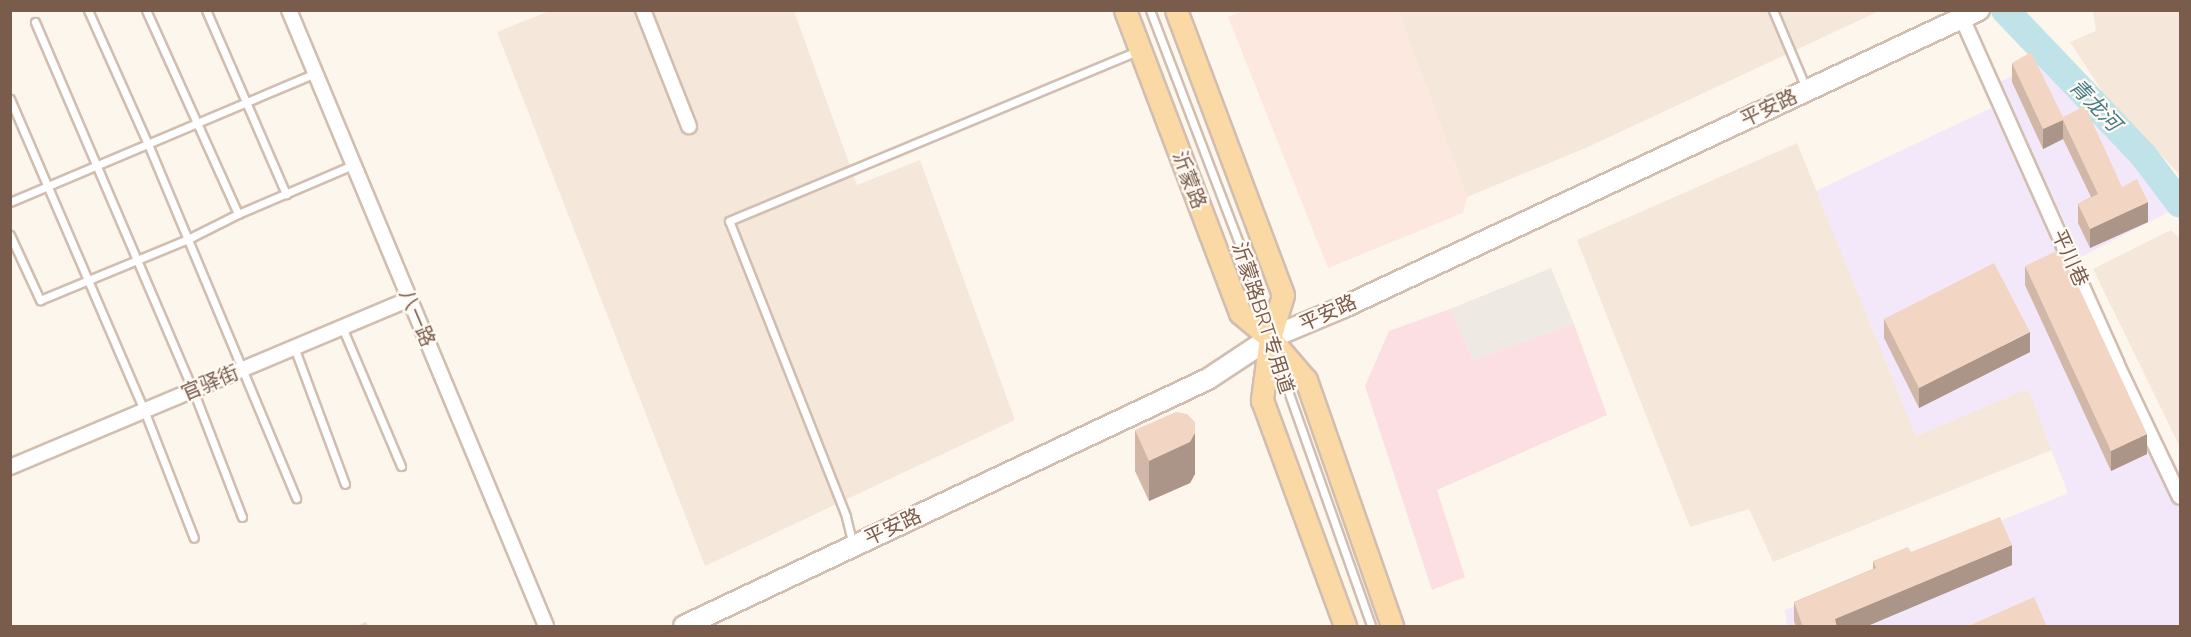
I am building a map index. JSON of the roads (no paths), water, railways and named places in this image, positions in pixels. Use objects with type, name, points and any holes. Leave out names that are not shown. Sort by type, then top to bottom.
[{"type":"main road","name":"沂蒙路","points":[[1125,10],[1240,313],[1270,338],[1306,380],[1392,627]]},
{"type":"main road","points":[[1176,10],[1283,295],[1270,338],[1262,400],[1345,627]]},
{"type":"main road","name":"平安路","points":[[684,627],[1208,379],[1270,338],[1344,307],[1807,91],[1966,13]]},
{"type":"street","name":"八一路","points":[[289,10],[546,627]]},
{"type":"street","points":[[643,10],[688,126]]},
{"type":"street","name":"平川巷","points":[[1966,13],[2116,363],[2181,497]]},
{"type":"street","name":"官驿街","points":[[10,466],[409,298]]},
{"type":"lane","points":[[88,10],[148,144],[296,498]]},
{"type":"lane","points":[[146,10],[237,214]]},
{"type":"lane","points":[[206,10],[286,194]]},
{"type":"lane","name":"沂蒙路BRT专用道","points":[[1150,10],[1262,304],[1270,338],[1371,627]]},
{"type":"lane","points":[[1773,10],[1807,91]]},
{"type":"lane","points":[[35,22],[193,390],[242,517]]},
{"type":"lane","points":[[853,546],[846,516],[729,221],[1139,50]]},
{"type":"lane","points":[[10,202],[315,73]]},
{"type":"lane","points":[[10,99],[144,410],[194,538]]},
{"type":"lane","points":[[10,235],[40,300],[188,239],[237,214],[353,165]]},
{"type":"lane","points":[[342,327],[401,466]]},
{"type":"lane","points":[[294,347],[345,484]]},
{"type":"waterway","name":"青龙河","points":[[2005,10],[2143,155],[2180,204]]}]
